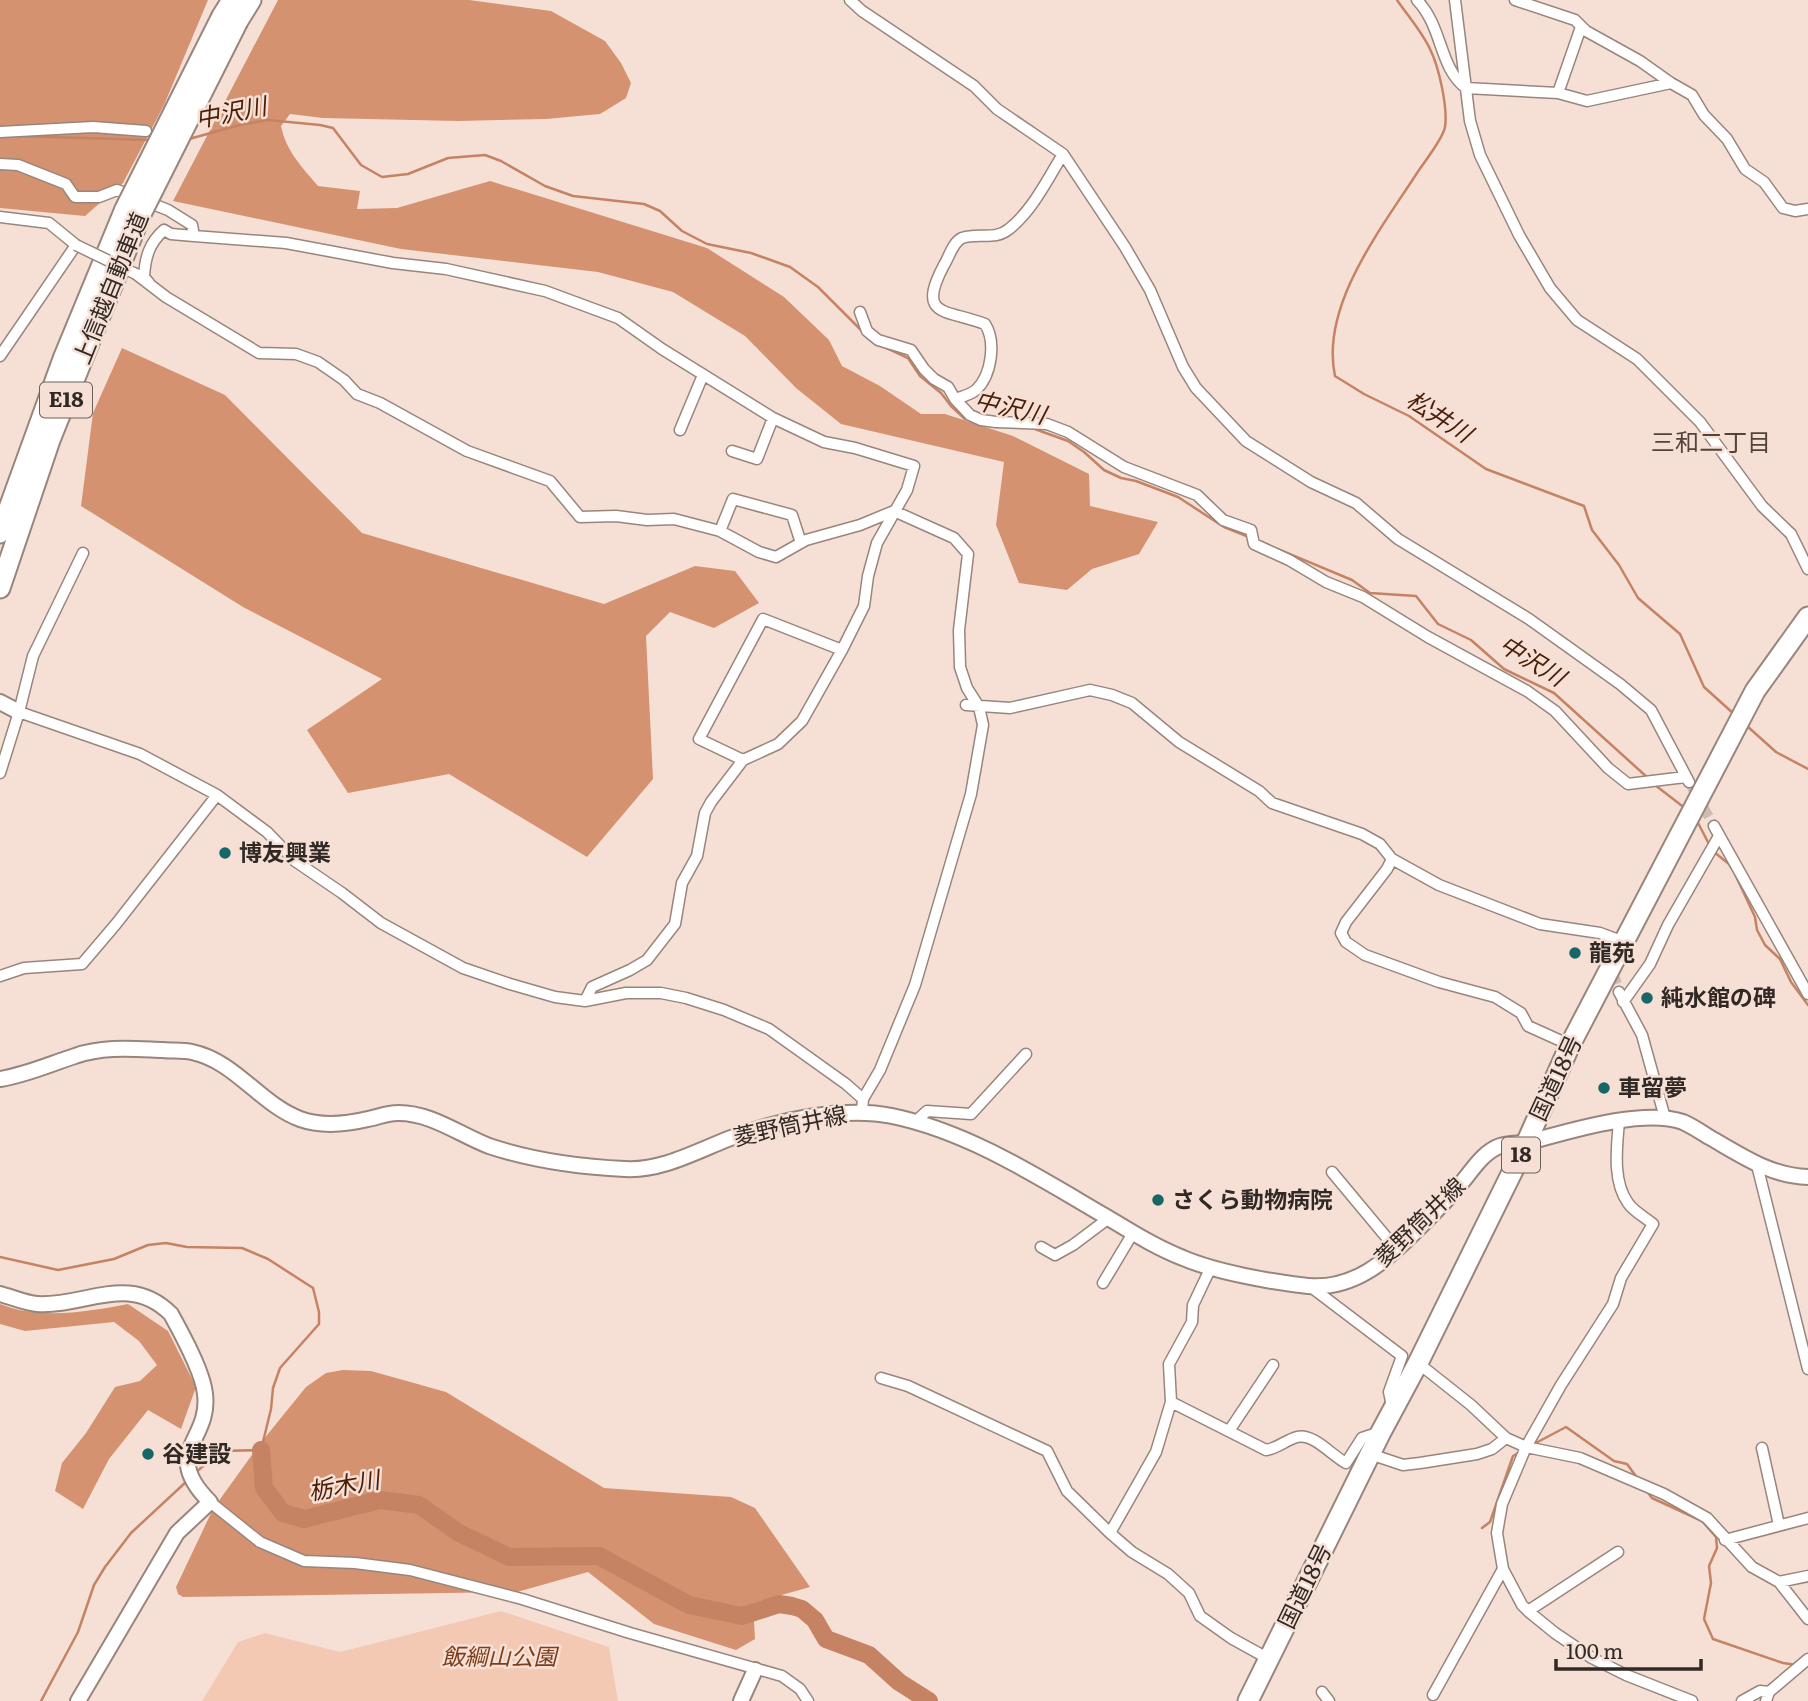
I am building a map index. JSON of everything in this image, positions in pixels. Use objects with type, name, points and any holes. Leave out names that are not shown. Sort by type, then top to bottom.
[{"type":"highway","name":"上信越自動車道","points":[[0,533],[63,359],[231,12],[251,0]]},
{"type":"highway","name":"上信越自動車道","points":[[0,588],[50,440],[133,212]]},
{"type":"highway","name":"国道18号","points":[[1248,1701],[1527,1142],[1570,1045],[1755,691],[1808,617]]},
{"type":"main road","points":[[0,702],[19,712]]},
{"type":"main road","name":"菱野筒井線","points":[[0,1080],[17,1077],[78,1055],[110,1048],[192,1052],[222,1064],[283,1110],[300,1119],[327,1124],[395,1113],[413,1115],[427,1118],[484,1144],[524,1157],[629,1170],[680,1159],[757,1129],[839,1113],[862,1105],[981,1148],[1024,1169],[1153,1245],[1188,1261],[1311,1286],[1337,1284],[1361,1277],[1397,1250],[1449,1198],[1489,1152],[1501,1146],[1619,1121],[1665,1118]]},
{"type":"main road","points":[[1665,1118],[1686,1123],[1757,1165],[1792,1176],[1808,1177]]},
{"type":"main road","points":[[0,1294],[36,1304],[80,1300],[109,1292],[134,1293],[162,1305],[171,1314],[184,1339],[205,1391],[206,1408],[187,1457],[188,1470],[198,1490],[210,1502],[177,1533],[78,1701]]},
{"type":"main road","points":[[741,1701],[755,1670]]},
{"type":"street","points":[[850,0],[862,11],[974,86],[997,108],[1063,154],[1125,247],[1143,279],[1183,367],[1196,388],[1247,441],[1311,482],[1356,503],[1398,539],[1529,620],[1620,684],[1651,710],[1687,780],[1628,784],[1608,768],[1555,711],[1527,691],[1363,597],[1326,582],[1289,560],[1254,544],[1251,530],[1223,520],[1197,495],[1125,467],[1068,432],[1036,422],[981,420],[970,415],[947,387],[924,369],[911,350],[878,340],[867,331],[860,312]]},
{"type":"street","points":[[1417,0],[1437,30],[1455,80],[1466,88],[1558,93],[1587,101],[1671,83]]},
{"type":"street","points":[[1455,0],[1470,121],[1479,155],[1519,235],[1550,288],[1577,320],[1637,359],[1700,422],[1762,506],[1791,534],[1808,569]]},
{"type":"street","points":[[1515,0],[1575,20],[1586,32],[1640,61],[1692,95],[1704,115],[1727,139],[1745,169],[1764,182],[1783,208],[1795,211],[1808,209]]},
{"type":"street","points":[[1558,93],[1581,27]]},
{"type":"street","points":[[0,132],[93,127],[146,131]]},
{"type":"street","points":[[955,399],[975,391],[983,380],[990,359],[991,342],[985,324],[957,317],[937,308],[932,292],[939,275],[956,243],[962,238],[999,236],[1019,220],[1063,154]]},
{"type":"street","points":[[0,164],[18,165],[66,184],[75,197],[99,197],[117,190],[168,210],[192,225],[194,236]]},
{"type":"street","points":[[0,217],[49,223],[76,245],[136,274],[166,296],[259,353],[296,354],[318,362],[344,380],[356,394],[467,451],[550,481],[580,517],[674,519],[720,531],[758,552],[776,557],[801,542],[860,525],[894,511],[954,538],[968,554],[959,630],[960,667],[967,688],[979,707],[983,725],[971,794],[924,954],[893,1039],[862,1105],[846,1084],[769,1029],[724,1010],[661,993],[626,993],[585,1001],[555,997],[463,968],[401,935],[295,861],[267,832],[217,794],[140,754],[19,712]]},
{"type":"street","points":[[166,296],[144,277],[146,256],[157,236],[164,230],[171,234],[286,243],[393,263],[446,269],[545,291],[618,318],[773,418],[824,442],[855,448],[914,466],[907,490],[877,543],[868,576],[864,606],[802,721],[778,744],[743,760],[710,802],[696,856],[682,883],[675,925],[647,960],[592,987],[585,1001]]},
{"type":"street","points":[[0,356],[76,245]]},
{"type":"street","points":[[680,430],[703,374]]},
{"type":"street","points":[[732,451],[757,459],[773,418]]},
{"type":"street","points":[[720,531],[733,499],[792,515],[801,542]]},
{"type":"street","points":[[0,773],[33,656],[83,553]]},
{"type":"street","points":[[743,760],[699,738],[763,619],[842,650]]},
{"type":"street","points":[[966,705],[1010,708],[1090,690],[1112,695],[1132,703],[1179,742],[1259,791],[1272,803],[1362,834],[1380,844],[1392,859],[1439,885],[1540,924],[1600,933],[1624,942]]},
{"type":"street","points":[[0,976],[24,968],[82,964],[217,794]]},
{"type":"street","points":[[1665,1118],[1642,1035],[1621,997],[1650,964],[1716,835],[1808,993]]},
{"type":"street","points":[[1392,859],[1346,922],[1341,933],[1346,942],[1365,955],[1440,982],[1495,997],[1521,1013],[1528,1026],[1570,1045]]},
{"type":"street","points":[[1600,933],[1604,946]]},
{"type":"street","points":[[915,1122],[927,1111],[971,1114],[1026,1054]]},
{"type":"street","points":[[1619,1121],[1616,1156],[1620,1184],[1628,1203],[1653,1224],[1620,1278],[1613,1304],[1561,1385],[1526,1447],[1502,1504],[1497,1533],[1503,1569],[1528,1611],[1592,1658],[1626,1675],[1692,1701]]},
{"type":"street","points":[[1757,1165],[1806,1351],[1808,1369]]},
{"type":"street","points":[[1332,1171],[1397,1250]]},
{"type":"street","points":[[1041,1247],[1055,1255],[1109,1218]]},
{"type":"street","points":[[1103,1283],[1133,1233]]},
{"type":"street","points":[[1110,1533],[1156,1452],[1171,1402],[1169,1364],[1192,1322],[1193,1305],[1211,1267]]},
{"type":"street","points":[[1311,1286],[1402,1356],[1389,1392],[1393,1409]]},
{"type":"street","points":[[1418,1363],[1471,1405],[1506,1438],[1526,1447],[1580,1458],[1664,1494],[1707,1518],[1752,1567],[1779,1582],[1808,1619]]},
{"type":"street","points":[[1228,1432],[1273,1365]]},
{"type":"street","points":[[881,1378],[908,1386],[965,1415],[1047,1451],[1066,1491],[1110,1533],[1132,1552],[1168,1574],[1188,1593],[1200,1616],[1231,1638],[1269,1659]]},
{"type":"street","points":[[1171,1402],[1265,1450],[1276,1448],[1296,1437],[1305,1437],[1346,1462],[1362,1437],[1381,1432]]},
{"type":"street","points":[[1370,1454],[1403,1465],[1420,1463],[1477,1454],[1492,1449],[1506,1438]]},
{"type":"street","points":[[1762,1448],[1779,1525]]},
{"type":"street","points":[[210,1502],[260,1542],[304,1561],[355,1563],[410,1570],[522,1599],[782,1676],[800,1689],[807,1701]]},
{"type":"street","points":[[1725,1540],[1808,1518]]},
{"type":"street","points":[[1528,1611],[1618,1552]]},
{"type":"street","points":[[1433,1695],[1503,1569]]},
{"type":"street","points":[[1779,1582],[1808,1576]]},
{"type":"street","points":[[1742,1701],[1760,1691],[1767,1696],[1808,1659]]},
{"type":"street","points":[[1322,1692],[1329,1701]]},
{"type":"green space","name":"飯綱山公園","points":[[501,1611],[609,1647],[618,1701],[202,1701],[238,1642],[265,1633],[340,1652]]},
{"type":"shaded area","points":[[0,0],[208,0],[164,105],[123,183],[85,216],[0,208]]},
{"type":"shaded area","points":[[278,0],[469,0],[551,11],[605,41],[631,83],[626,98],[600,114],[546,119],[458,121],[323,118],[290,114],[281,126],[283,135],[295,158],[318,186],[360,191],[357,209],[397,208],[490,181],[707,248],[784,297],[829,340],[842,366],[880,386],[921,414],[945,414],[1013,436],[1089,474],[1090,506],[1158,522],[1139,554],[1092,569],[1067,590],[1019,583],[996,525],[1004,462],[841,424],[796,388],[745,336],[673,292],[598,272],[401,249],[173,201]]},
{"type":"shaded area","points":[[122,348],[225,395],[362,533],[604,604],[695,566],[735,571],[759,603],[714,628],[670,612],[646,636],[653,779],[587,857],[449,774],[348,793],[307,730],[382,679],[243,607],[81,506],[93,413]]},
{"type":"shaded area","points":[[0,1304],[31,1312],[63,1313],[128,1304],[168,1331],[196,1387],[181,1429],[148,1410],[109,1459],[83,1509],[55,1491],[62,1463],[86,1433],[115,1387],[140,1381],[157,1365],[139,1341],[114,1322],[25,1331],[0,1324]]},
{"type":"shaded area","points":[[343,1370],[371,1371],[446,1392],[604,1488],[731,1497],[755,1508],[810,1587],[753,1603],[755,1639],[736,1650],[654,1624],[588,1572],[517,1592],[183,1597],[178,1594],[176,1587],[213,1509],[259,1445],[306,1387],[326,1373]]},
{"type":"waterway","name":"松井川","points":[[1397,0],[1423,36],[1433,57],[1444,99],[1445,127],[1437,144],[1371,243],[1345,296],[1336,323],[1333,349],[1335,376],[1409,416],[1486,469],[1584,506],[1592,530],[1619,565],[1638,598],[1680,634],[1704,687],[1734,714]]},
{"type":"waterway","name":"中沢川","points":[[189,139],[268,120],[320,125],[333,128],[361,165],[382,177],[408,174],[448,158],[485,155],[545,186],[573,196],[644,204],[660,211],[682,231],[707,244],[751,253],[790,267],[818,287],[862,331]]},
{"type":"waterway","name":"中沢川","points":[[17,136],[151,140]]},
{"type":"waterway","name":"中沢川","points":[[878,344],[908,358],[920,376],[941,393],[965,419],[970,420]]},
{"type":"waterway","name":"中沢川","points":[[1032,428],[1068,441],[1104,470],[1178,497],[1224,527],[1249,537]]},
{"type":"waterway","name":"中沢川","points":[[1261,542],[1352,580],[1370,593],[1416,596],[1438,624],[1471,640],[1504,669],[1554,693],[1648,778]]},
{"type":"waterway","name":"松井川","points":[[1747,726],[1776,752],[1808,769]]},
{"type":"waterway","name":"中沢川","points":[[1655,785],[1686,809]]},
{"type":"waterway","name":"中沢川","points":[[1697,821],[1710,846]]},
{"type":"waterway","name":"中沢川","points":[[1714,852],[1729,864],[1734,872],[1765,945],[1780,959],[1791,982],[1808,1005]]},
{"type":"waterway","name":"栃木川","points":[[0,1257],[58,1270],[114,1259],[148,1245],[166,1243],[187,1247],[242,1248],[268,1259],[313,1288],[319,1324],[280,1368],[273,1388],[261,1450],[221,1451],[195,1473]]},
{"type":"waterway","points":[[1532,1445],[1566,1427],[1614,1461],[1627,1464],[1638,1479]]},
{"type":"waterway","name":"栃木川","points":[[261,1450],[264,1488],[283,1513],[304,1519],[380,1500],[419,1505],[459,1533],[509,1557],[599,1556],[689,1605],[742,1616],[779,1604],[792,1606],[802,1609],[815,1620],[826,1639],[869,1655],[899,1682],[929,1701]]},
{"type":"waterway","points":[[1482,1528],[1490,1522],[1513,1456],[1520,1452]]},
{"type":"waterway","points":[[41,1701],[78,1632],[94,1585],[105,1567],[131,1533],[187,1481]]},
{"type":"waterway","points":[[1646,1490],[1652,1498],[1702,1521],[1716,1537],[1717,1548],[1709,1566],[1711,1583],[1704,1619],[1713,1639],[1783,1663],[1797,1665]]},
{"type":"tunnel","points":[[1689,782],[1714,826]]},
{"type":"tunnel","points":[[1604,946],[1622,999]]},
{"type":"place","name":"博友興業","points":[[225,853]]},
{"type":"place","name":"龍苑","points":[[1575,953]]},
{"type":"place","name":"純水館の碑","points":[[1647,998]]},
{"type":"place","name":"車留夢","points":[[1604,1088]]},
{"type":"place","name":"さくら動物病院","points":[[1158,1200]]},
{"type":"place","name":"谷建設","points":[[148,1454]]},
{"type":"district","name":"三和二丁目","points":[[1711,443]]}]
